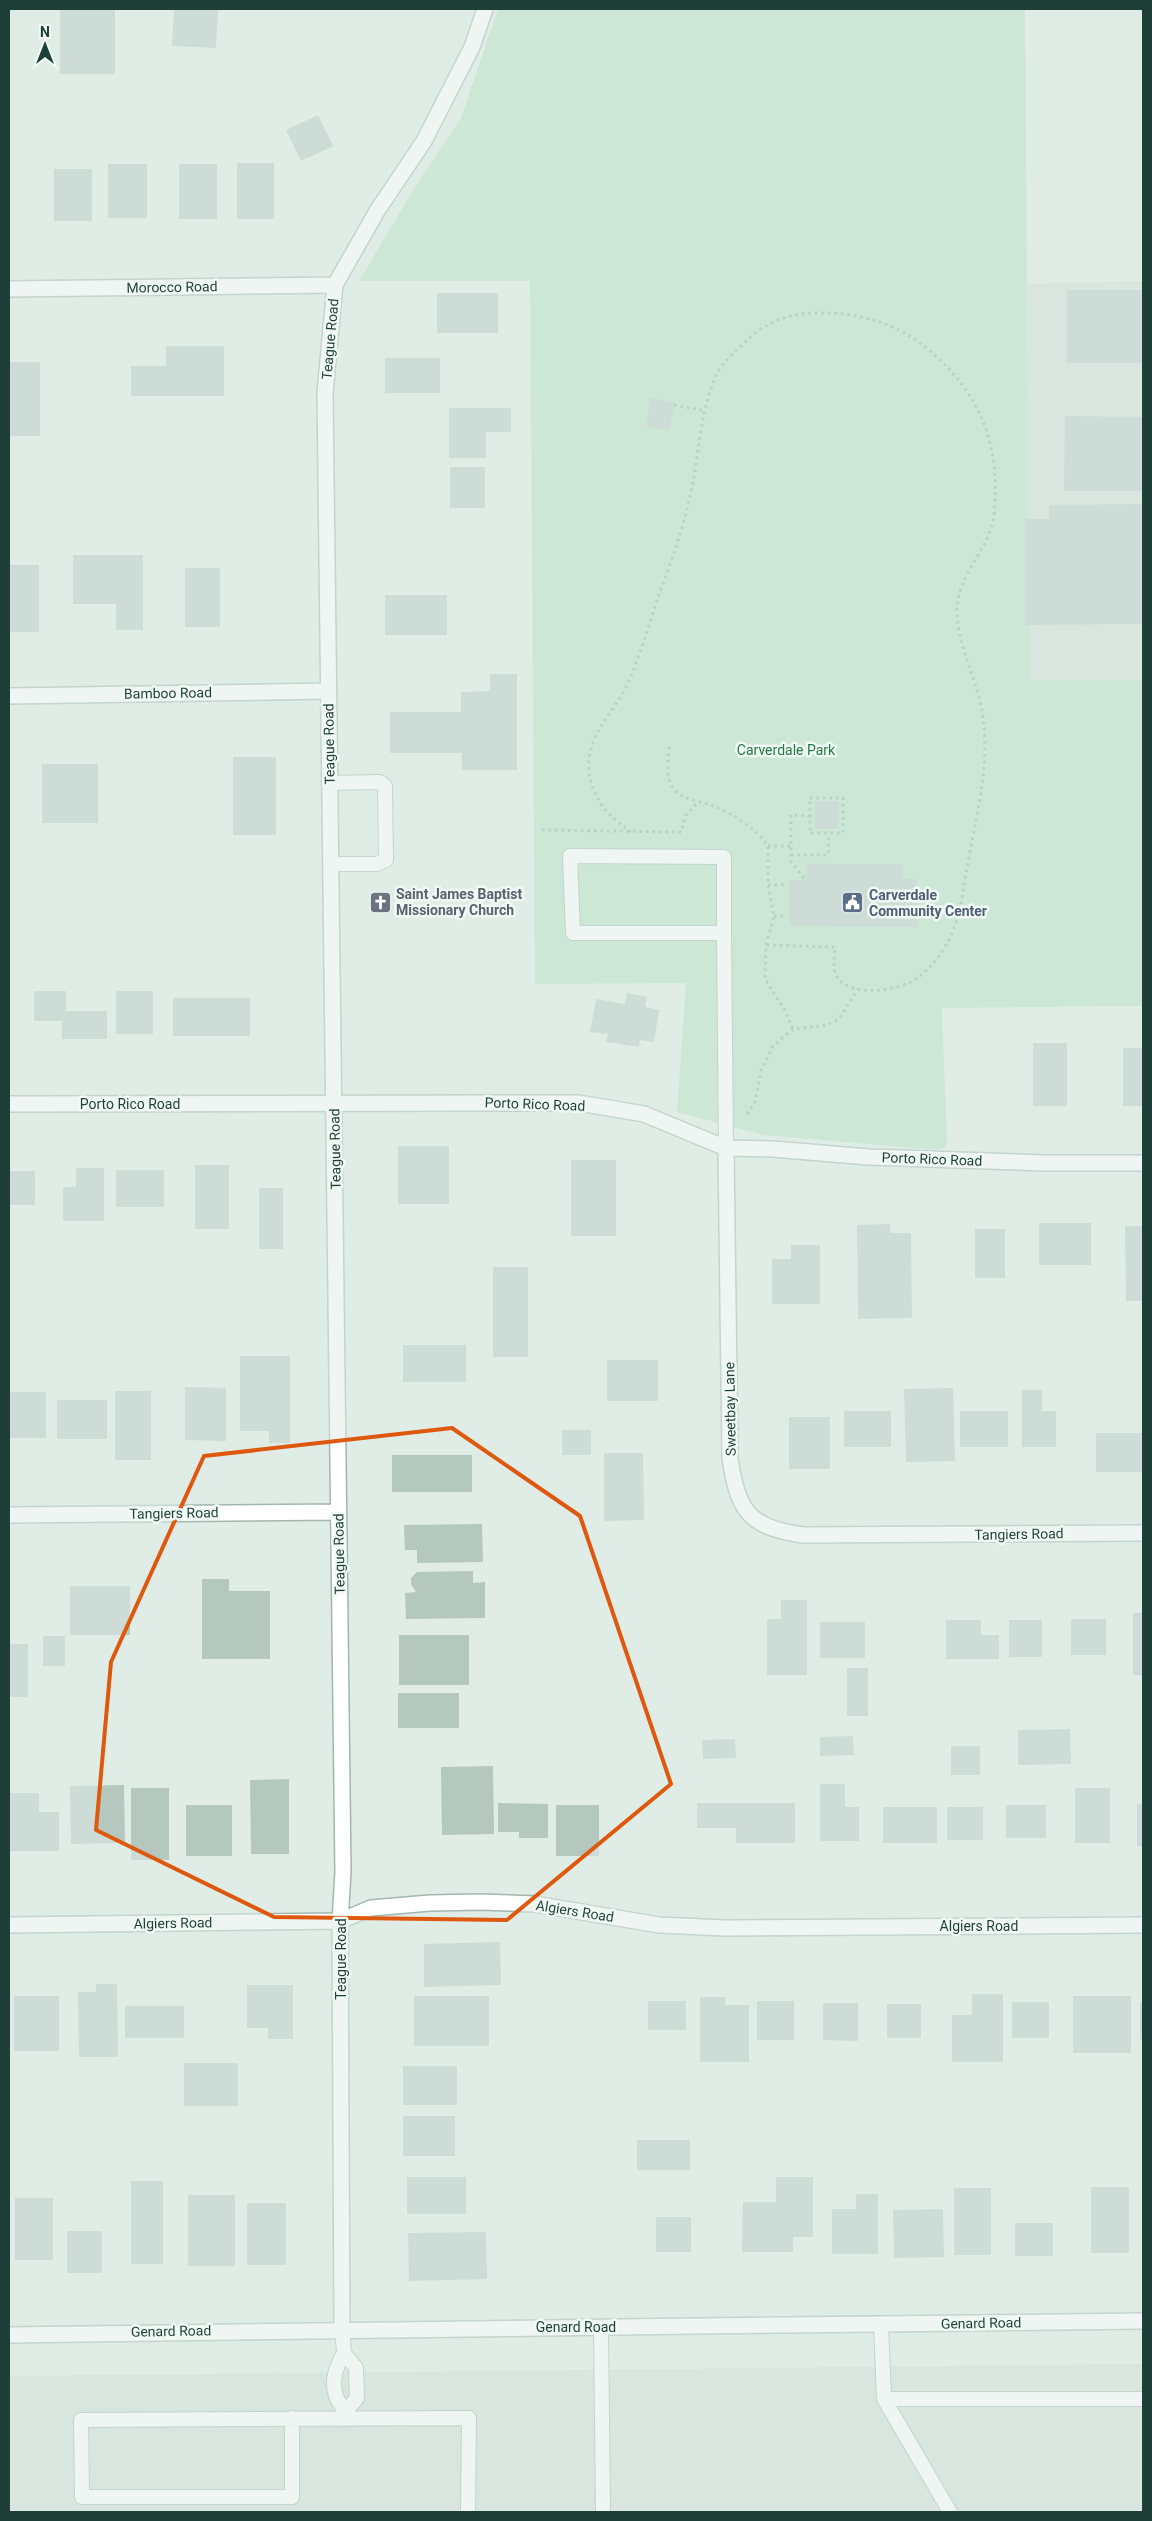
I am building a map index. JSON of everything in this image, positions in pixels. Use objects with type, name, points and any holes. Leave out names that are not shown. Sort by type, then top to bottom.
[{"type":"street","name":"Teague Road","points":[[342,2328],[340,1921],[343,1872],[325,393],[335,285],[377,211],[424,141],[472,47],[485,9]]},
{"type":"street","name":"Morocco Road","points":[[9,289],[335,285]]},
{"type":"street","name":"Bamboo Road","points":[[9,696],[328,691]]},
{"type":"street","name":"Porto Rico Road","points":[[9,1104],[579,1103],[644,1114],[726,1148],[774,1149],[879,1157],[1044,1163],[1143,1164]]},
{"type":"street","name":"Sweetbay Lane","points":[[726,1148],[730,1458],[735,1488],[744,1510],[774,1531],[803,1535],[895,1535]]},
{"type":"street","name":"Tangiers Road","points":[[9,1515],[339,1512]]},
{"type":"street","name":"Tangiers Road","points":[[895,1535],[1143,1533]]},
{"type":"street","name":"Algiers Road","points":[[9,1925],[340,1921],[371,1908],[430,1903],[481,1902],[535,1904],[659,1925],[725,1928],[1143,1925]]},
{"type":"street","name":"Genard Road","points":[[9,2334],[342,2328],[881,2325],[1143,2321]]},
{"type":"lane","points":[[329,783],[380,782],[385,786],[386,860],[377,864],[331,864]]},
{"type":"lane","points":[[724,933],[573,933],[570,856],[724,857],[726,1148]]},
{"type":"lane","points":[[881,2325],[884,2399],[950,2512]]},
{"type":"lane","points":[[601,2327],[603,2512]]},
{"type":"lane","points":[[342,2328],[344,2353],[356,2368],[357,2398],[346,2414]]},
{"type":"lane","points":[[344,2353],[335,2368],[336,2397],[346,2414]]},
{"type":"lane","points":[[884,2399],[1143,2399]]},
{"type":"lane","points":[[292,2418],[292,2496],[82,2497],[81,2420],[292,2418],[346,2414],[469,2418],[468,2512]]},
{"type":"path","points":[[631,832],[610,816],[601,806],[590,778],[591,748],[601,723],[629,681],[677,544],[693,480],[706,411],[720,369],[727,358],[764,325],[796,314],[867,317],[903,332],[941,361],[959,380],[979,410],[991,442],[995,466],[993,522],[981,550],[964,578],[957,603],[960,632],[977,687],[986,747],[984,783],[962,902],[949,940],[940,956],[922,975],[901,986],[886,990],[858,989],[838,980],[834,968],[835,947],[766,945]]},
{"type":"path","points":[[674,405],[706,411]]},
{"type":"path","points":[[668,747],[670,782],[678,793],[697,803],[706,804],[729,814],[752,830],[768,846],[791,846]]},
{"type":"path","points":[[810,798],[843,798],[843,833],[829,834],[810,833],[810,798]]},
{"type":"path","points":[[542,830],[681,832],[686,815],[697,803]]},
{"type":"path","points":[[804,878],[791,862],[791,815],[810,816]]},
{"type":"path","points":[[791,855],[828,855],[829,834]]},
{"type":"path","points":[[768,846],[768,885],[774,916],[766,945],[765,980],[784,1009],[792,1028]]},
{"type":"path","points":[[768,885],[787,885]]},
{"type":"path","points":[[774,916],[787,916]]},
{"type":"path","points":[[748,1113],[755,1102],[759,1077],[768,1053],[781,1037],[792,1028],[826,1025],[834,1022],[844,1013],[858,989]]},
{"type":"highlighted area","points":[[452,1428],[580,1516],[671,1784],[507,1920],[274,1917],[96,1830],[111,1662],[204,1456]]},
{"type":"shaded area","points":[[1143,281],[1143,680],[1030,679],[1027,284]]},
{"type":"shaded area","points":[[1143,2364],[1143,2512],[9,2512],[9,2376]]},
{"type":"green space","name":"Carverdale Park","points":[[498,9],[1025,9],[1030,679],[1143,680],[1143,1006],[942,1008],[947,1142],[945,1148],[937,1150],[764,1135],[677,1112],[686,983],[535,984],[530,281],[359,281],[417,184],[461,118]]},
{"type":"building","points":[[60,9],[115,9],[115,74],[60,74]]},
{"type":"building","points":[[174,9],[218,9],[216,48],[172,46]]},
{"type":"building","points":[[318,115],[333,146],[301,161],[286,130]]},
{"type":"building","points":[[237,163],[274,163],[274,219],[237,219]]},
{"type":"building","points":[[108,164],[147,164],[147,218],[108,218]]},
{"type":"building","points":[[179,164],[217,164],[217,219],[179,219]]},
{"type":"building","points":[[54,169],[92,169],[92,221],[54,221]]},
{"type":"building","points":[[1067,290],[1143,290],[1143,363],[1067,363]]},
{"type":"building","points":[[437,293],[498,293],[498,333],[437,333]]},
{"type":"building","points":[[166,346],[224,346],[224,396],[131,396],[131,366],[166,366]]},
{"type":"building","points":[[385,358],[440,358],[440,393],[385,393]]},
{"type":"building","points":[[9,362],[40,362],[40,436],[9,436]]},
{"type":"building","points":[[651,398],[675,403],[669,431],[646,426]]},
{"type":"building","points":[[449,408],[511,408],[511,432],[486,432],[486,458],[449,458]]},
{"type":"building","points":[[1065,416],[1143,417],[1143,491],[1064,491]]},
{"type":"building","points":[[450,467],[485,467],[485,508],[450,508]]},
{"type":"building","points":[[1143,504],[1143,624],[1025,625],[1025,519],[1049,519],[1049,505]]},
{"type":"building","points":[[73,555],[143,555],[143,630],[116,630],[116,604],[73,604]]},
{"type":"building","points":[[9,565],[39,565],[39,632],[9,632]]},
{"type":"building","points":[[185,568],[220,568],[220,627],[185,627]]},
{"type":"building","points":[[385,595],[447,595],[447,635],[385,635]]},
{"type":"building","points":[[490,674],[517,674],[517,770],[462,770],[462,753],[390,753],[390,712],[461,712],[461,692],[490,691]]},
{"type":"building","points":[[233,757],[276,757],[276,835],[233,835]]},
{"type":"building","points":[[42,764],[98,764],[98,823],[42,823]]},
{"type":"building","points":[[815,801],[839,801],[838,829],[815,829]]},
{"type":"building","name":"Carverdale Community Center","points":[[806,864],[903,864],[903,879],[917,879],[917,927],[789,926],[789,880],[806,880]]},
{"type":"building","points":[[34,991],[66,991],[66,1011],[107,1011],[107,1039],[62,1039],[62,1021],[34,1021]]},
{"type":"building","points":[[116,991],[153,991],[153,1034],[116,1034]]},
{"type":"building","points":[[627,993],[647,997],[645,1007],[659,1010],[654,1042],[640,1040],[639,1047],[606,1042],[608,1034],[590,1032],[596,999],[625,1004]]},
{"type":"building","points":[[173,998],[250,998],[250,1036],[173,1036]]},
{"type":"building","points":[[1033,1043],[1067,1043],[1067,1106],[1033,1106]]},
{"type":"building","points":[[1123,1048],[1143,1048],[1143,1106],[1123,1106]]},
{"type":"building","points":[[398,1146],[449,1146],[449,1204],[398,1204]]},
{"type":"building","points":[[571,1160],[616,1160],[616,1236],[571,1236]]},
{"type":"building","points":[[195,1165],[229,1165],[229,1229],[195,1229]]},
{"type":"building","points":[[76,1168],[104,1168],[104,1221],[63,1221],[63,1187],[76,1187]]},
{"type":"building","points":[[116,1170],[164,1170],[164,1207],[116,1207]]},
{"type":"building","points":[[9,1171],[35,1171],[35,1205],[9,1205]]},
{"type":"building","points":[[259,1188],[283,1188],[283,1249],[259,1249]]},
{"type":"building","points":[[1039,1223],[1091,1223],[1091,1265],[1039,1265]]},
{"type":"building","points":[[890,1224],[890,1233],[911,1233],[912,1318],[858,1319],[857,1225]]},
{"type":"building","points":[[1125,1226],[1143,1226],[1143,1301],[1126,1301]]},
{"type":"building","points":[[975,1229],[1005,1229],[1005,1278],[975,1278]]},
{"type":"building","points":[[791,1245],[820,1245],[820,1304],[772,1304],[772,1259],[791,1259]]},
{"type":"building","points":[[493,1267],[528,1267],[528,1357],[493,1357]]},
{"type":"building","points":[[403,1345],[466,1345],[466,1382],[403,1382]]},
{"type":"building","points":[[240,1356],[290,1356],[290,1443],[269,1443],[269,1431],[240,1431]]},
{"type":"building","points":[[607,1360],[658,1360],[658,1401],[607,1401]]},
{"type":"building","points":[[185,1387],[226,1388],[226,1441],[185,1440]]},
{"type":"building","points":[[953,1388],[955,1461],[906,1462],[904,1389]]},
{"type":"building","points":[[1022,1390],[1042,1390],[1042,1411],[1056,1411],[1056,1447],[1022,1447]]},
{"type":"building","points":[[115,1391],[151,1391],[151,1460],[115,1460]]},
{"type":"building","points":[[9,1392],[46,1392],[46,1438],[9,1438]]},
{"type":"building","points":[[57,1400],[107,1400],[107,1439],[57,1439]]},
{"type":"building","points":[[844,1411],[891,1411],[891,1447],[844,1447]]},
{"type":"building","points":[[960,1411],[1008,1411],[1008,1447],[960,1447]]},
{"type":"building","points":[[789,1417],[830,1417],[830,1469],[789,1469]]},
{"type":"building","points":[[562,1430],[591,1430],[591,1455],[562,1455]]},
{"type":"building","points":[[1096,1433],[1143,1433],[1143,1472],[1096,1472]]},
{"type":"building","points":[[604,1453],[643,1453],[644,1520],[604,1521]]},
{"type":"building","points":[[392,1455],[472,1455],[472,1492],[392,1492]]},
{"type":"building","points":[[482,1524],[483,1562],[417,1563],[417,1550],[405,1550],[404,1525]]},
{"type":"building","points":[[473,1571],[473,1583],[485,1582],[485,1618],[406,1619],[405,1593],[416,1592],[411,1584],[411,1578],[417,1572]]},
{"type":"building","points":[[202,1579],[229,1579],[229,1591],[270,1591],[270,1659],[202,1659]]},
{"type":"building","points":[[70,1586],[130,1586],[130,1635],[70,1635]]},
{"type":"building","points":[[781,1600],[807,1600],[807,1675],[767,1675],[767,1619],[781,1619]]},
{"type":"building","points":[[1133,1613],[1143,1613],[1143,1675],[1133,1675]]},
{"type":"building","points":[[1071,1619],[1106,1619],[1106,1655],[1071,1655]]},
{"type":"building","points":[[946,1620],[981,1620],[981,1635],[999,1635],[999,1659],[946,1659]]},
{"type":"building","points":[[1009,1620],[1042,1620],[1042,1657],[1009,1657]]},
{"type":"building","points":[[820,1622],[865,1622],[865,1658],[820,1658]]},
{"type":"building","points":[[399,1635],[469,1635],[469,1685],[399,1685]]},
{"type":"building","points":[[43,1636],[65,1636],[65,1666],[43,1666]]},
{"type":"building","points":[[9,1644],[28,1644],[28,1697],[9,1697]]},
{"type":"building","points":[[847,1668],[868,1668],[868,1716],[847,1716]]},
{"type":"building","points":[[398,1693],[459,1693],[459,1728],[398,1728]]},
{"type":"building","points":[[1070,1729],[1071,1764],[1018,1765],[1018,1730]]},
{"type":"building","points":[[853,1736],[854,1755],[820,1756],[820,1737]]},
{"type":"building","points":[[735,1739],[736,1758],[703,1759],[702,1740]]},
{"type":"building","points":[[951,1746],[980,1746],[980,1775],[951,1775]]},
{"type":"building","points":[[493,1766],[494,1834],[442,1835],[441,1767]]},
{"type":"building","points":[[289,1779],[289,1854],[251,1854],[250,1780]]},
{"type":"building","points":[[820,1784],[845,1784],[845,1807],[859,1807],[859,1841],[820,1841]]},
{"type":"building","points":[[124,1785],[125,1843],[71,1844],[70,1786]]},
{"type":"building","points":[[131,1788],[169,1788],[169,1860],[131,1860]]},
{"type":"building","points":[[1075,1788],[1110,1788],[1110,1843],[1075,1843]]},
{"type":"building","points":[[9,1793],[39,1793],[39,1812],[59,1812],[59,1851],[9,1851]]},
{"type":"building","points":[[498,1803],[548,1804],[548,1838],[519,1838],[519,1832],[498,1832]]},
{"type":"building","points":[[697,1803],[795,1803],[795,1843],[736,1843],[736,1828],[697,1828]]},
{"type":"building","points":[[1137,1804],[1143,1804],[1143,1846],[1137,1846]]},
{"type":"building","points":[[186,1805],[232,1805],[232,1856],[186,1856]]},
{"type":"building","points":[[556,1805],[599,1805],[599,1856],[556,1856]]},
{"type":"building","points":[[1006,1805],[1046,1805],[1046,1838],[1006,1838]]},
{"type":"building","points":[[883,1807],[937,1807],[937,1843],[883,1843]]},
{"type":"building","points":[[947,1807],[983,1807],[983,1840],[947,1840]]},
{"type":"building","points":[[500,1942],[501,1985],[424,1987],[424,1944]]},
{"type":"building","points":[[96,1984],[117,1984],[118,2057],[79,2057],[78,1992],[96,1992]]},
{"type":"building","points":[[247,1985],[293,1985],[293,2039],[268,2039],[268,2028],[247,2028]]},
{"type":"building","points":[[972,1994],[1003,1994],[1003,2062],[952,2062],[952,2015],[972,2015]]},
{"type":"building","points":[[14,1996],[59,1996],[59,2051],[14,2051]]},
{"type":"building","points":[[414,1996],[489,1996],[489,2046],[414,2046]]},
{"type":"building","points":[[1073,1996],[1131,1996],[1131,2053],[1073,2053]]},
{"type":"building","points":[[700,1997],[725,1997],[725,2005],[749,2005],[749,2062],[700,2062]]},
{"type":"building","points":[[648,2001],[686,2001],[686,2030],[648,2030]]},
{"type":"building","points":[[757,2001],[794,2001],[794,2040],[757,2040]]},
{"type":"building","points":[[1012,2002],[1049,2002],[1049,2038],[1012,2038]]},
{"type":"building","points":[[1140,2002],[1143,2002],[1143,2039],[1140,2039]]},
{"type":"building","points":[[823,2003],[858,2003],[858,2041],[823,2040]]},
{"type":"building","points":[[887,2004],[921,2004],[921,2038],[887,2038]]},
{"type":"building","points":[[125,2006],[184,2006],[184,2038],[125,2038]]},
{"type":"building","points":[[184,2063],[238,2063],[238,2106],[184,2106]]},
{"type":"building","points":[[403,2066],[457,2066],[457,2105],[403,2105]]},
{"type":"building","points":[[403,2116],[455,2116],[455,2156],[403,2156]]},
{"type":"building","points":[[637,2140],[690,2140],[690,2170],[637,2170]]},
{"type":"building","points":[[407,2177],[466,2177],[466,2214],[407,2214]]},
{"type":"building","points":[[776,2177],[813,2177],[813,2237],[793,2237],[793,2252],[742,2252],[743,2202],[776,2202]]},
{"type":"building","points":[[131,2181],[163,2181],[163,2264],[131,2264]]},
{"type":"building","points":[[1091,2187],[1129,2187],[1129,2253],[1091,2253]]},
{"type":"building","points":[[954,2188],[991,2188],[991,2255],[954,2255]]},
{"type":"building","points":[[856,2194],[878,2194],[878,2254],[832,2254],[832,2209],[856,2209]]},
{"type":"building","points":[[188,2195],[235,2195],[235,2266],[188,2266]]},
{"type":"building","points":[[15,2198],[53,2198],[53,2260],[15,2260]]},
{"type":"building","points":[[247,2203],[286,2203],[286,2265],[247,2265]]},
{"type":"building","points":[[943,2209],[944,2257],[894,2258],[893,2210]]},
{"type":"building","points":[[656,2217],[691,2217],[691,2252],[656,2252]]},
{"type":"building","points":[[1015,2223],[1053,2223],[1053,2256],[1015,2256]]},
{"type":"building","points":[[67,2231],[102,2231],[102,2273],[67,2273]]},
{"type":"building","points":[[486,2232],[487,2279],[409,2281],[408,2233]]},
{"type":"place","name":"Saint James Baptist Missionary Church","points":[[380,902]]},
{"type":"place","name":"Carverdale Community Center","points":[[853,903]]}]
